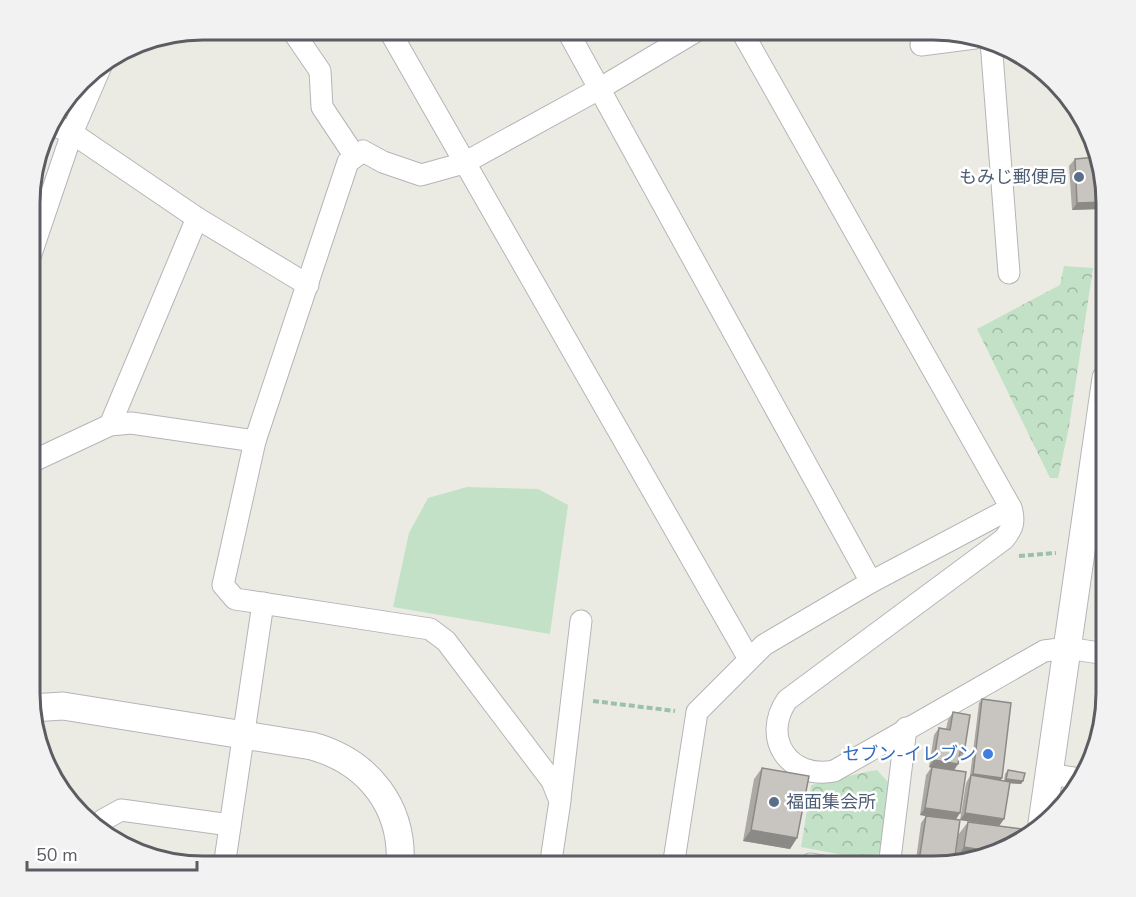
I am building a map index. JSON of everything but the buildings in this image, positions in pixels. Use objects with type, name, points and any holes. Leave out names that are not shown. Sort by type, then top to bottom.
[{"type":"street","points":[[299,40],[320,71],[322,107],[354,155]]},
{"type":"street","points":[[395,40],[749,659]]},
{"type":"street","points":[[573,40],[871,582]]},
{"type":"street","points":[[560,801],[545,772],[446,641],[430,629],[235,599],[224,585],[255,441],[348,162],[363,150],[383,162],[421,175],[464,163],[599,89],[680,41]]},
{"type":"street","points":[[747,41],[1011,508],[1014,519],[1012,530],[1005,538],[795,693],[781,709],[776,729],[777,739],[787,758],[803,770],[824,773],[844,767],[906,728],[1033,655],[1067,648],[1095,652]]},
{"type":"street","points":[[921,45],[948,41]]},
{"type":"street","points":[[992,52],[1009,273]]},
{"type":"street","points":[[40,227],[72,133],[93,84]]},
{"type":"street","points":[[60,128],[72,133],[197,218],[308,285]]},
{"type":"street","points":[[110,425],[197,218]]},
{"type":"street","points":[[41,458],[110,425],[130,423],[255,441]]},
{"type":"street","points":[[675,856],[697,712],[764,645],[871,582],[1011,508]]},
{"type":"street","points":[[1044,812],[1067,648],[1095,527]]},
{"type":"street","points":[[226,856],[263,603]]},
{"type":"street","points":[[552,856],[581,621]]},
{"type":"street","points":[[41,707],[63,705],[325,750],[361,770],[380,790],[393,814],[400,840],[400,856]]},
{"type":"street","points":[[891,856],[906,728]]},
{"type":"street","points":[[1049,774],[1072,778]]},
{"type":"street","points":[[102,821],[121,810],[230,825]]},
{"type":"path","points":[[1012,557],[1056,553]]},
{"type":"path","points":[[586,700],[673,710]]},
{"type":"green space","points":[[1064,266],[1093,268],[1069,427],[1058,478],[1050,478],[977,329],[1060,285]]},
{"type":"green space","points":[[467,487],[538,489],[568,505],[550,634],[393,607],[409,533],[428,498]]},
{"type":"green space","points":[[877,770],[889,783],[880,852],[874,856],[848,856],[801,847],[811,785]]},
{"type":"place","name":"もみじ郵便局","points":[[1079,177]]},
{"type":"place","name":"セブン-イレブン","points":[[988,754]]},
{"type":"place","name":"福面集会所","points":[[774,802]]}]
